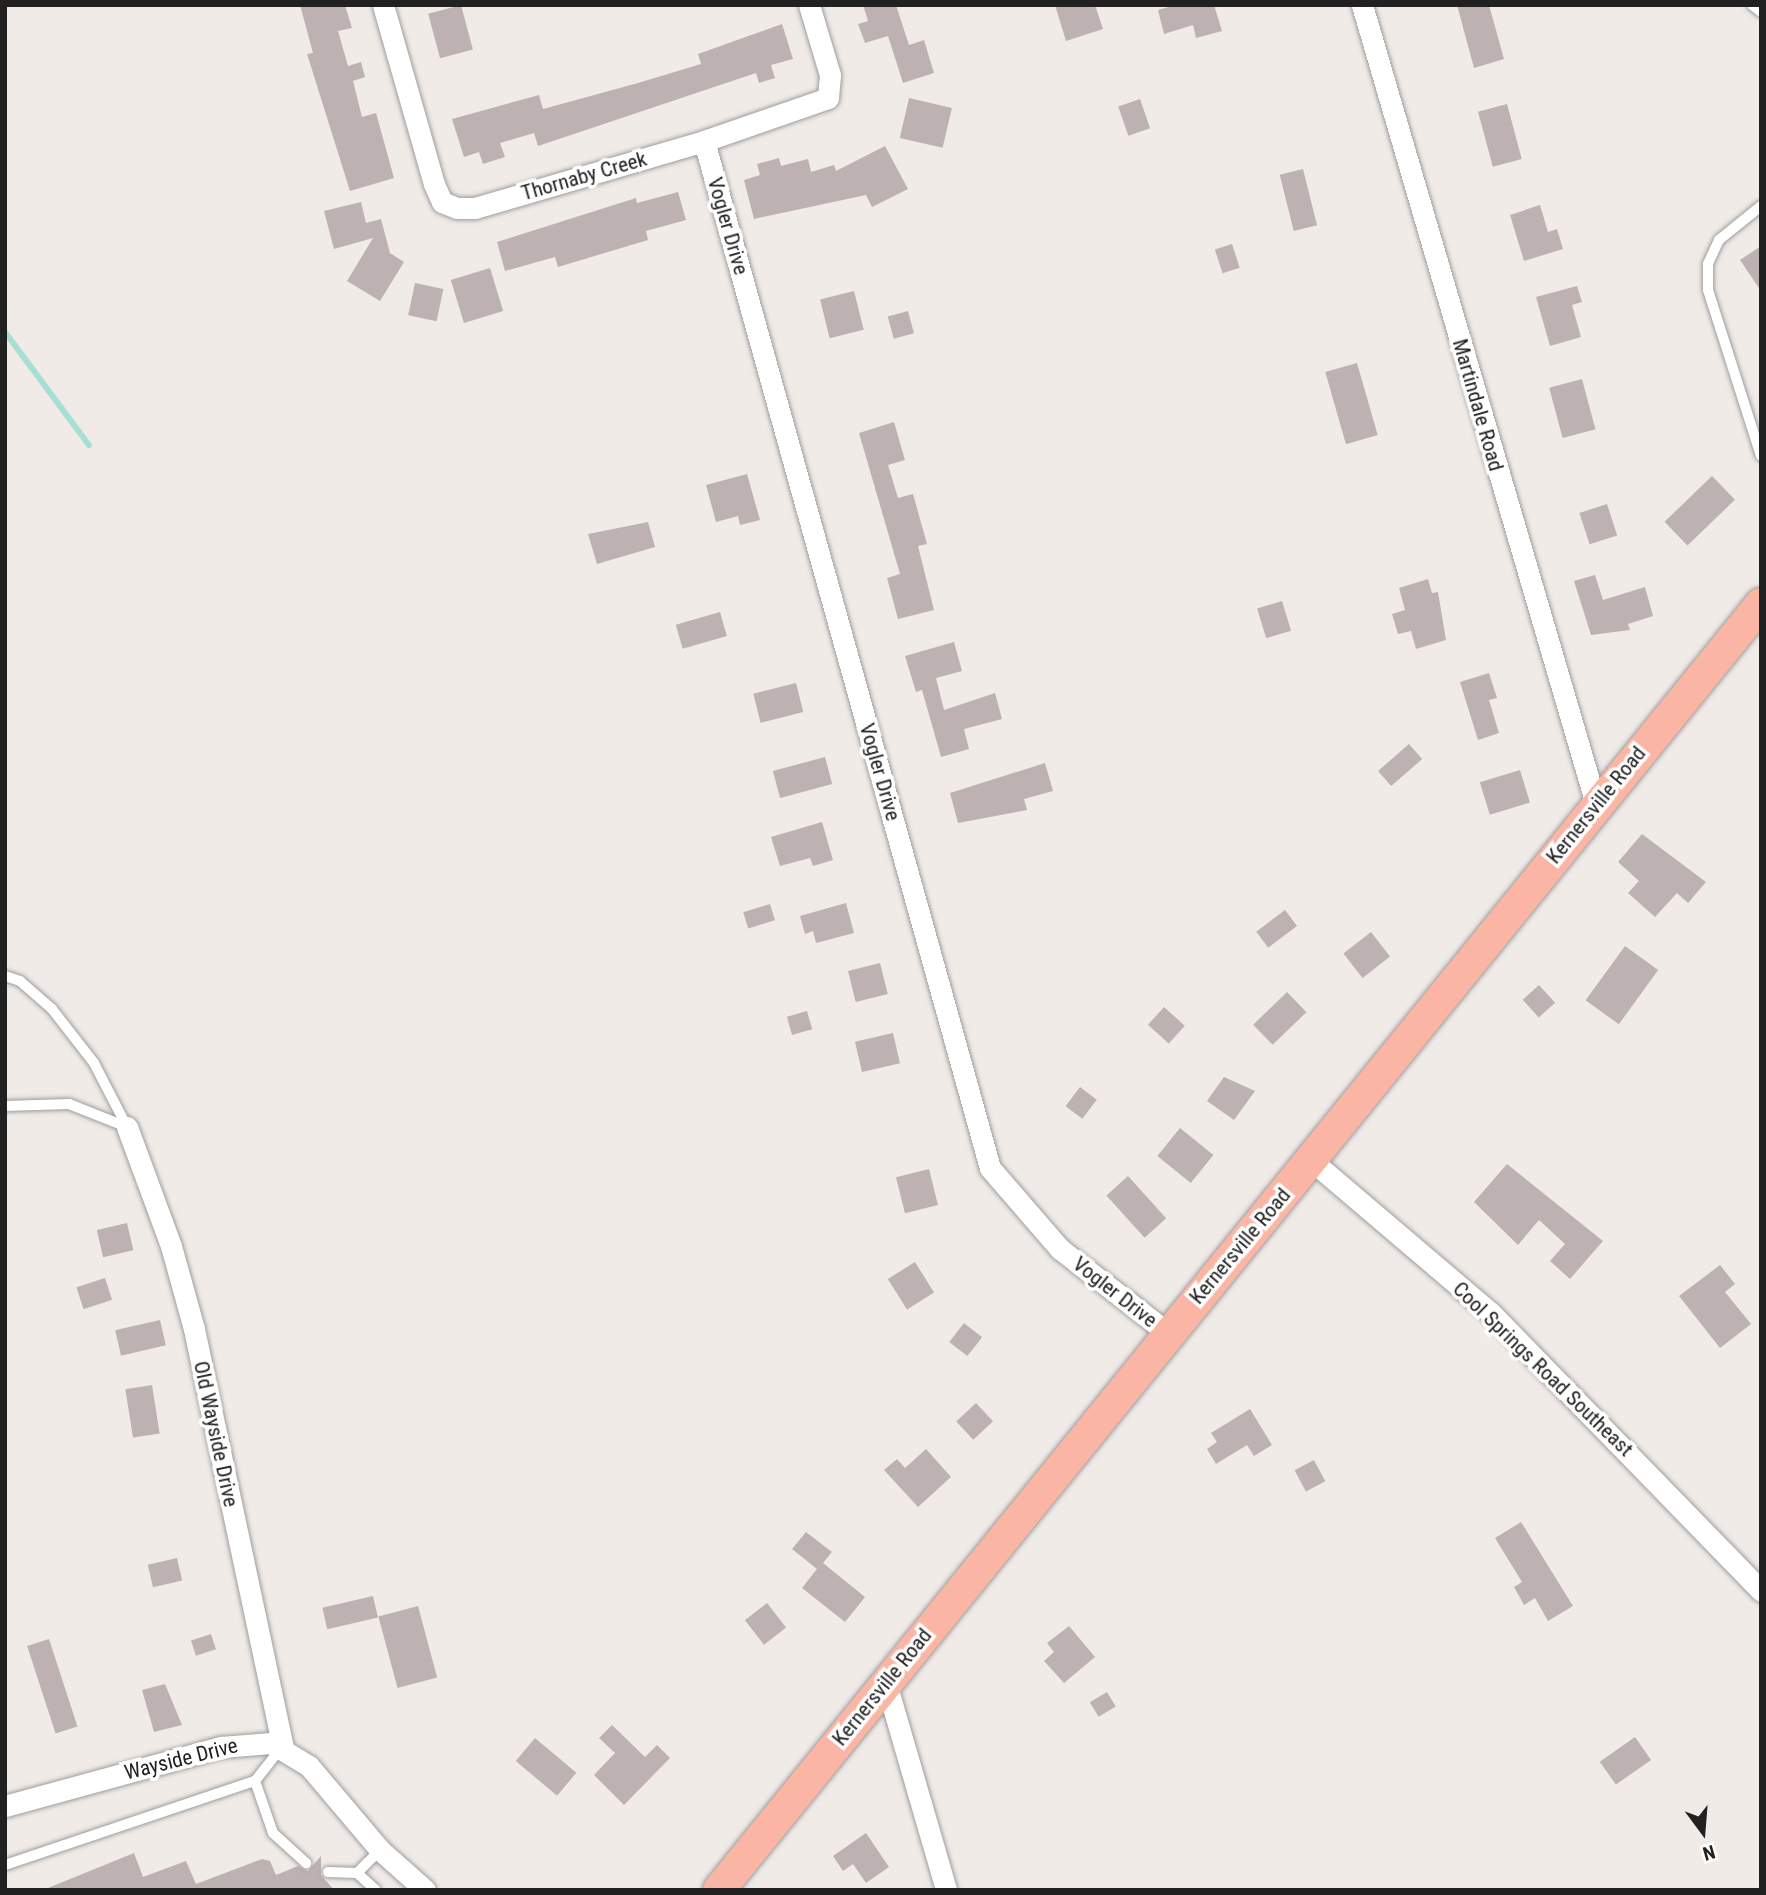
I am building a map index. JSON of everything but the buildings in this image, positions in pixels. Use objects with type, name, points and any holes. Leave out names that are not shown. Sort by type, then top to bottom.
[{"type":"main road","name":"Kernersville Road","points":[[719,1890],[1168,1333],[1311,1160],[1595,804],[1761,604]]},
{"type":"street","name":"Thornaby Creek","points":[[383,5],[434,184],[442,202],[457,208],[475,208],[704,141],[828,98],[830,75],[809,5]]},
{"type":"street","name":"Martindale Road","points":[[1362,5],[1595,804]]},
{"type":"street","name":"Vogler Drive","points":[[704,141],[990,1168],[1060,1249],[1168,1333]]},
{"type":"street","name":"Old Wayside Drive","points":[[127,1127],[171,1246],[194,1329],[283,1746]]},
{"type":"street","name":"Cool Springs Road Southeast","points":[[1311,1160],[1491,1313],[1761,1591]]},
{"type":"street","points":[[886,1683],[946,1890]]},
{"type":"street","name":"Wayside Drive","points":[[5,1806],[221,1747],[245,1742],[283,1746]]},
{"type":"street","points":[[283,1746],[309,1766],[380,1850],[425,1890]]},
{"type":"lane","points":[[1752,5],[1761,12]]},
{"type":"lane","points":[[1761,206],[1719,240],[1708,264],[1707,290],[1761,456]]},
{"type":"lane","points":[[5,976],[20,981],[52,1009],[94,1063],[127,1127]]},
{"type":"lane","points":[[5,1106],[69,1104],[127,1127]]},
{"type":"lane","points":[[5,1865],[255,1781],[283,1746]]},
{"type":"lane","points":[[255,1781],[273,1833],[306,1863]]},
{"type":"lane","points":[[357,1873],[380,1850]]},
{"type":"lane","points":[[327,1872],[357,1873],[376,1890]]},
{"type":"waterway","points":[[5,332],[89,445]]}]
